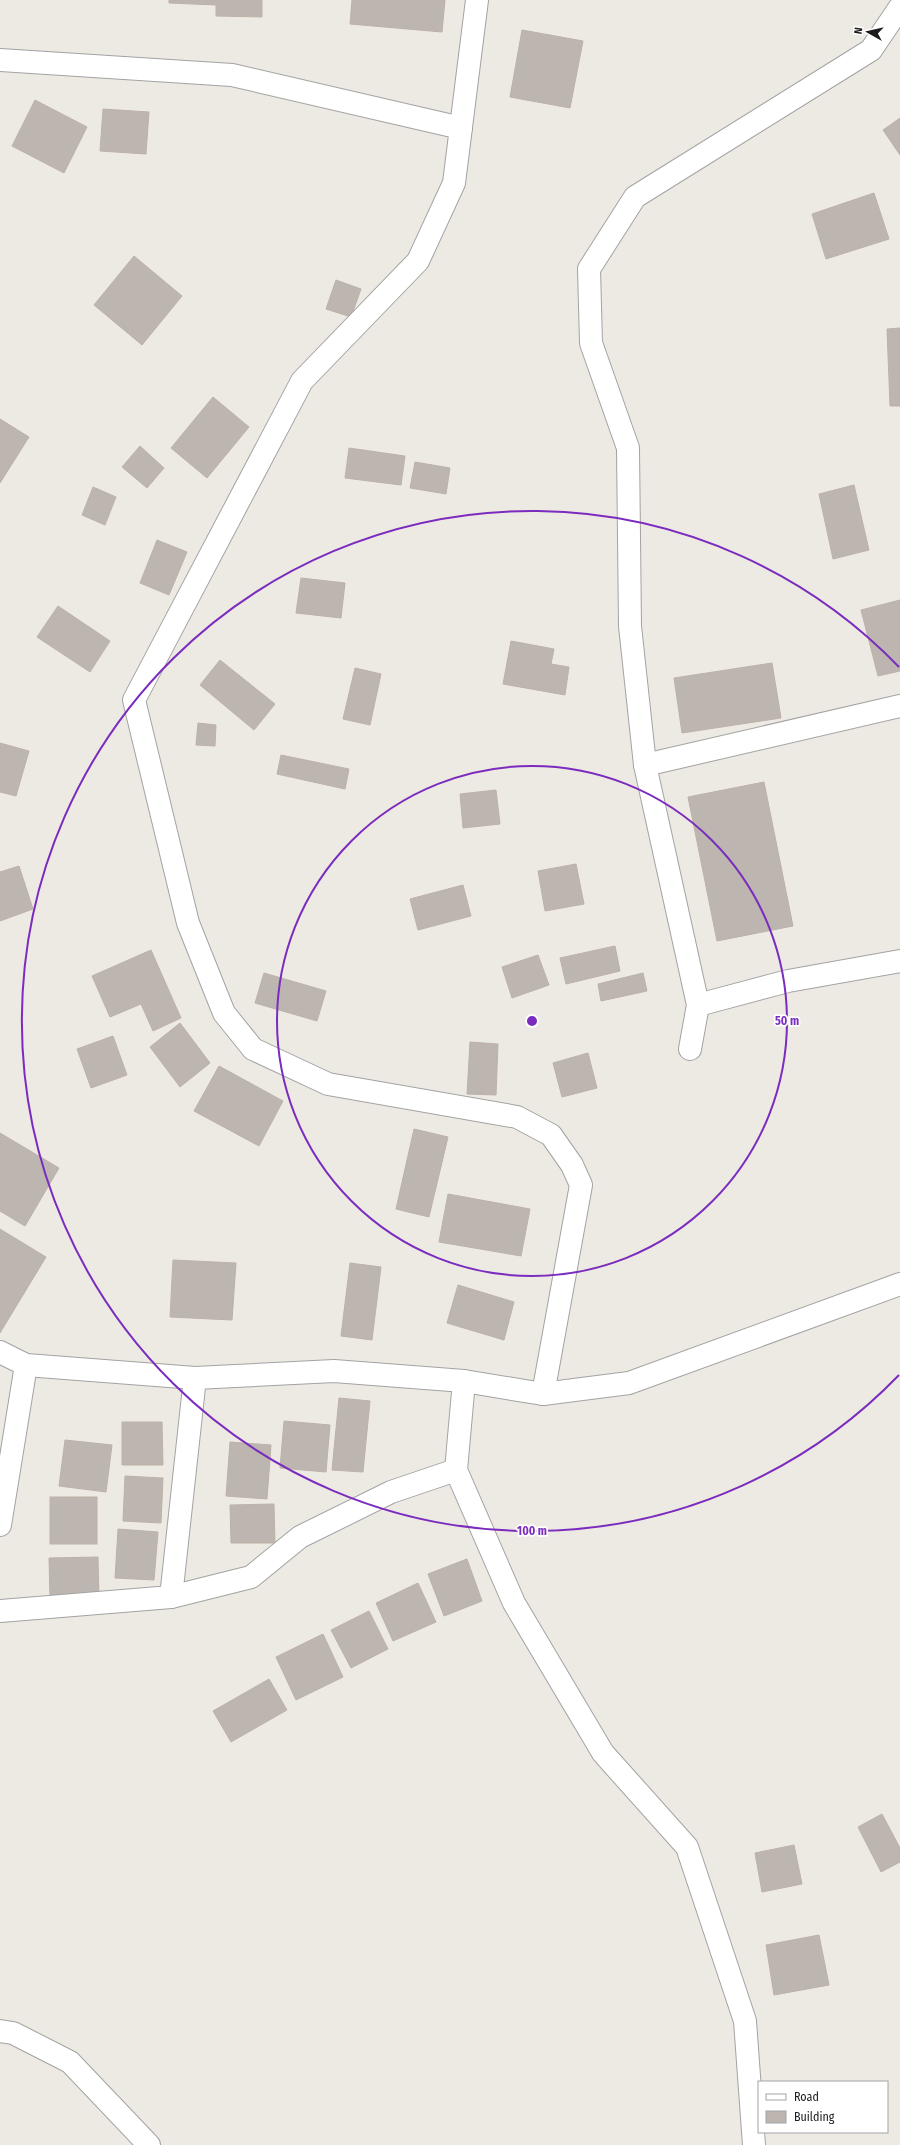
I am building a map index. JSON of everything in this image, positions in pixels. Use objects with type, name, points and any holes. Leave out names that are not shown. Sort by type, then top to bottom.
[{"type":"street","points":[[477,0],[454,183],[418,261],[302,382],[134,700],[188,923],[224,1013],[253,1049],[328,1084],[517,1117],[551,1135],[572,1165],[581,1185],[543,1394]]},
{"type":"street","points":[[690,1049],[698,1005],[646,765],[630,626],[628,448],[591,344],[589,269],[635,197],[871,50],[900,7]]},
{"type":"street","points":[[0,60],[232,75],[461,128]]},
{"type":"street","points":[[646,765],[900,706]]},
{"type":"street","points":[[698,1005],[788,981],[900,961]]},
{"type":"street","points":[[0,1352],[26,1365],[195,1378],[334,1371],[464,1381],[543,1394],[629,1383],[900,1284]]},
{"type":"street","points":[[0,1525],[26,1365]]},
{"type":"street","points":[[171,1597],[195,1378]]},
{"type":"street","points":[[464,1381],[456,1470],[514,1603],[603,1753],[686,1847],[745,2021],[754,2145]]},
{"type":"street","points":[[0,1610],[171,1597],[251,1577],[300,1537],[391,1492],[456,1470]]},
{"type":"street","points":[[0,2031],[13,2033],[70,2062],[149,2145]]},
{"type":"building","points":[[169,0],[262,0],[262,17],[216,16],[216,5],[169,3]]},
{"type":"building","points":[[352,0],[445,0],[442,32],[350,24]]},
{"type":"building","points":[[522,30],[583,41],[570,108],[510,97]]},
{"type":"building","points":[[35,100],[87,127],[64,173],[12,146]]},
{"type":"building","points":[[103,109],[149,112],[146,154],[100,151]]},
{"type":"building","points":[[900,118],[900,155],[883,130]]},
{"type":"building","points":[[874,193],[889,239],[826,259],[812,214]]},
{"type":"building","points":[[134,256],[182,296],[142,345],[94,305]]},
{"type":"building","points":[[336,280],[361,289],[351,317],[326,309]]},
{"type":"building","points":[[900,328],[900,406],[890,406],[887,329]]},
{"type":"building","points":[[213,397],[249,427],[207,478],[171,448]]},
{"type":"building","points":[[0,419],[29,437],[0,483]]},
{"type":"building","points":[[140,446],[164,468],[147,488],[122,467]]},
{"type":"building","points":[[349,448],[405,456],[401,485],[345,478]]},
{"type":"building","points":[[415,462],[450,468],[446,494],[410,488]]},
{"type":"building","points":[[854,485],[869,550],[833,559],[819,494]]},
{"type":"building","points":[[93,487],[116,497],[105,525],[82,515]]},
{"type":"building","points":[[157,540],[187,552],[169,595],[140,583]]},
{"type":"building","points":[[301,578],[345,583],[341,618],[296,613]]},
{"type":"building","points":[[900,600],[900,671],[878,676],[861,610]]},
{"type":"building","points":[[58,606],[110,641],[90,672],[37,637]]},
{"type":"building","points":[[511,641],[554,649],[551,664],[569,667],[565,695],[503,684]]},
{"type":"building","points":[[220,660],[275,704],[254,730],[200,685]]},
{"type":"building","points":[[772,663],[781,718],[682,733],[674,678]]},
{"type":"building","points":[[355,668],[381,674],[370,725],[343,719]]},
{"type":"building","points":[[198,723],[216,725],[215,746],[196,745]]},
{"type":"building","points":[[0,743],[29,751],[16,796],[0,792]]},
{"type":"building","points":[[281,755],[349,769],[345,789],[277,774]]},
{"type":"building","points":[[764,782],[793,926],[717,941],[688,797]]},
{"type":"building","points":[[496,790],[500,824],[463,828],[460,794]]},
{"type":"building","points":[[576,864],[584,904],[545,911],[538,871]]},
{"type":"building","points":[[19,866],[33,909],[0,921],[0,872]]},
{"type":"building","points":[[463,885],[471,916],[418,930],[410,899]]},
{"type":"building","points":[[615,946],[620,971],[566,984],[560,958]]},
{"type":"building","points":[[151,950],[181,1018],[153,1031],[141,1004],[110,1017],[92,976]]},
{"type":"building","points":[[538,955],[549,985],[512,998],[502,967]]},
{"type":"building","points":[[264,973],[326,991],[317,1021],[255,1003]]},
{"type":"building","points":[[643,973],[647,991],[601,1001],[598,984]]},
{"type":"building","points":[[180,1023],[210,1063],[180,1087],[150,1047]]},
{"type":"building","points":[[113,1036],[127,1075],[91,1088],[77,1049]]},
{"type":"building","points":[[470,1042],[498,1044],[496,1095],[467,1094]]},
{"type":"building","points":[[588,1053],[597,1088],[562,1097],[553,1063]]},
{"type":"building","points":[[219,1066],[283,1101],[259,1146],[194,1111]]},
{"type":"building","points":[[414,1129],[448,1137],[429,1217],[396,1209]]},
{"type":"building","points":[[0,1133],[59,1168],[25,1226],[0,1211]]},
{"type":"building","points":[[448,1194],[530,1209],[521,1256],[439,1242]]},
{"type":"building","points":[[0,1229],[46,1257],[0,1333]]},
{"type":"building","points":[[173,1260],[236,1263],[232,1320],[170,1317]]},
{"type":"building","points":[[350,1263],[381,1267],[372,1340],[341,1336]]},
{"type":"building","points":[[458,1285],[514,1302],[504,1340],[447,1323]]},
{"type":"building","points":[[339,1398],[370,1401],[363,1472],[332,1470]]},
{"type":"building","points":[[284,1421],[330,1425],[326,1472],[280,1468]]},
{"type":"building","points":[[122,1422],[162,1422],[163,1465],[122,1465]]},
{"type":"building","points":[[65,1440],[112,1445],[106,1492],[59,1486]]},
{"type":"building","points":[[230,1442],[271,1445],[267,1499],[226,1496]]},
{"type":"building","points":[[125,1476],[163,1478],[161,1523],[123,1521]]},
{"type":"building","points":[[50,1497],[97,1497],[97,1544],[50,1544]]},
{"type":"building","points":[[274,1504],[275,1543],[231,1543],[230,1505]]},
{"type":"building","points":[[118,1529],[158,1532],[154,1580],[115,1578]]},
{"type":"building","points":[[98,1557],[99,1597],[50,1598],[49,1558]]},
{"type":"building","points":[[467,1559],[482,1601],[444,1616],[428,1574]]},
{"type":"building","points":[[418,1583],[436,1622],[393,1641],[376,1603]]},
{"type":"building","points":[[369,1611],[388,1649],[351,1668],[331,1630]]},
{"type":"building","points":[[323,1634],[343,1677],[296,1700],[276,1657]]},
{"type":"building","points":[[269,1679],[287,1710],[231,1742],[213,1711]]},
{"type":"building","points":[[882,1814],[900,1848],[900,1862],[881,1872],[858,1827]]},
{"type":"building","points":[[794,1845],[802,1884],[762,1892],[755,1853]]},
{"type":"building","points":[[819,1935],[829,1985],[774,1995],[766,1945]]}]
